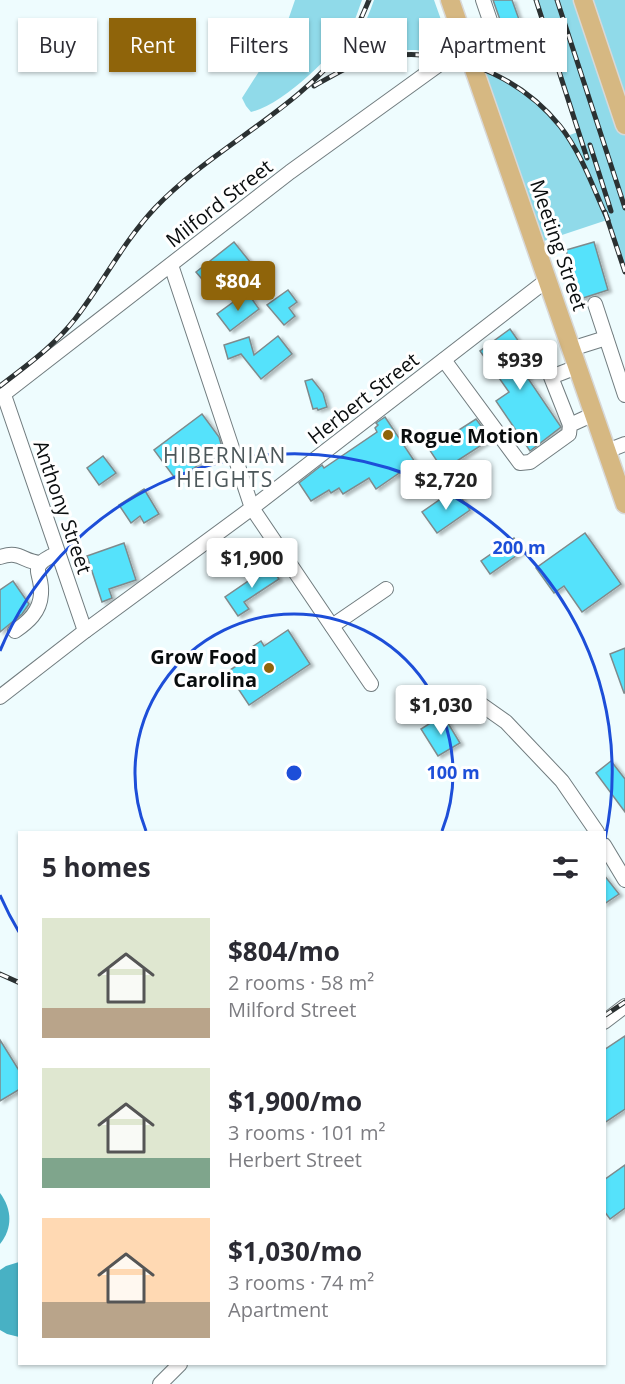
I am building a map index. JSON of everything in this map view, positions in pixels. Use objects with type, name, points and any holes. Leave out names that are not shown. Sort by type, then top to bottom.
[{"type":"main road","name":"Meeting Street","points":[[450,0],[456,18]]},
{"type":"main road","points":[[584,0],[625,125]]},
{"type":"main road","name":"Meeting Street","points":[[475,72],[625,504]]},
{"type":"street","points":[[483,0],[489,18]]},
{"type":"street","name":"Milford Street","points":[[2,396],[290,172],[429,72]]},
{"type":"street","points":[[171,265],[252,508],[372,684]]},
{"type":"street","name":"Herbert Street","points":[[0,697],[85,631],[252,508],[547,280]]},
{"type":"street","points":[[595,304],[625,394]]},
{"type":"street","points":[[571,349],[606,338]]},
{"type":"street","points":[[444,360],[520,463],[530,462],[569,434],[570,424],[551,377],[577,367]]},
{"type":"street","name":"Anthony Street","points":[[2,396],[85,631]]},
{"type":"street","points":[[570,424],[594,414]]},
{"type":"street","points":[[607,451],[625,444]]},
{"type":"street","points":[[0,557],[12,553],[21,555],[30,562],[41,563]]},
{"type":"street","points":[[15,631],[28,622],[39,606],[42,591],[37,572],[41,563],[58,553]]},
{"type":"street","points":[[332,626],[386,589]]},
{"type":"street","points":[[472,698],[506,722],[562,781],[596,831]]},
{"type":"street","points":[[606,848],[625,880]]},
{"type":"street","points":[[606,1020],[625,1006]]},
{"type":"street","points":[[160,1384],[179,1365]]},
{"type":"shaded area","points":[[295,0],[362,0],[355,18],[321,18],[321,64],[278,100],[251,112],[242,98],[259,72],[309,72],[309,18],[289,18]]},
{"type":"shaded area","points":[[374,0],[434,0],[440,18],[419,18],[419,50],[407,50],[407,18],[367,18]]},
{"type":"shaded area","points":[[536,0],[625,0],[625,272],[607,220],[535,244],[475,72],[488,72],[526,93],[547,112],[567,136],[578,132],[559,72],[567,72],[567,18],[542,18]]},
{"type":"shaded area","points":[[0,1193],[9,1212],[9,1225],[0,1244]]},
{"type":"shaded area","points":[[18,1262],[18,1337],[0,1330],[0,1270]]},
{"type":"building","points":[[493,0],[512,0],[518,18],[499,18]]},
{"type":"building","points":[[234,242],[250,262],[213,292],[196,272]]},
{"type":"building","points":[[594,242],[608,290],[580,299],[566,250]]},
{"type":"building","points":[[288,290],[297,302],[289,308],[295,316],[284,325],[267,305]]},
{"type":"building","points":[[247,292],[259,309],[230,331],[217,314]]},
{"type":"building","points":[[510,329],[538,369],[527,377],[561,427],[530,451],[496,401],[509,392],[480,351]]},
{"type":"building","points":[[278,336],[292,354],[261,379],[241,354],[228,359],[224,345],[249,337],[254,355]]},
{"type":"building","points":[[312,379],[323,393],[327,407],[313,409],[305,381]]},
{"type":"building","points":[[202,414],[219,437],[222,447],[177,481],[154,450]]},
{"type":"building","points":[[385,417],[415,462],[376,489],[369,478],[343,494],[339,488],[331,493],[329,490],[311,501],[299,483],[322,465],[324,468],[377,432],[376,423]]},
{"type":"building","points":[[476,419],[491,439],[443,470],[429,449]]},
{"type":"building","points":[[103,456],[116,473],[99,485],[87,468]]},
{"type":"building","points":[[144,489],[159,514],[144,523],[140,516],[131,523],[119,505]]},
{"type":"building","points":[[455,489],[470,510],[437,533],[422,512]]},
{"type":"building","points":[[585,533],[621,584],[582,612],[564,586],[554,593],[536,568]]},
{"type":"building","points":[[514,538],[523,551],[490,574],[481,561]]},
{"type":"building","points":[[124,543],[136,580],[109,589],[112,598],[102,602],[87,556]]},
{"type":"building","points":[[267,562],[279,579],[244,602],[249,609],[238,616],[225,597],[260,573],[257,568]]},
{"type":"building","points":[[13,581],[29,604],[22,614],[0,632],[0,590]]},
{"type":"building","name":"Grow Food Carolina","points":[[288,630],[310,664],[249,705],[227,672],[256,653],[252,647],[261,641],[264,646]]},
{"type":"building","points":[[625,648],[625,693],[624,693],[610,654]]},
{"type":"building","points":[[443,715],[460,743],[438,756],[421,729]]},
{"type":"building","points":[[611,761],[625,779],[625,812],[596,773]]},
{"type":"building","points":[[606,878],[619,894],[606,903]]},
{"type":"building","points":[[625,1036],[625,1109],[606,1122],[606,1049]]},
{"type":"building","points":[[0,1040],[18,1069],[18,1090],[0,1101]]},
{"type":"building","points":[[625,1165],[625,1208],[610,1219],[606,1214],[606,1179]]},
{"type":"railway","points":[[0,386],[40,355],[67,329],[133,235],[155,208],[203,166],[281,108],[328,66],[349,41],[369,0]]},
{"type":"railway","points":[[536,0],[587,158]]},
{"type":"railway","points":[[557,0],[625,208]]},
{"type":"railway","points":[[314,86],[357,64],[398,55],[424,55],[475,66],[522,90],[560,126],[581,160],[608,220]]},
{"type":"railway","points":[[590,145],[611,211]]},
{"type":"railway","points":[[605,212],[625,272]]},
{"type":"railway","points":[[0,974],[18,982]]},
{"type":"railway","points":[[606,1015],[625,1002]]},
{"type":"place","name":"Rogue Motion","points":[[388,435]]},
{"type":"place","name":"Grow Food Carolina","points":[[269,668]]},
{"type":"district","name":"HIBERNIAN HEIGHTS","points":[[225,467]]}]
